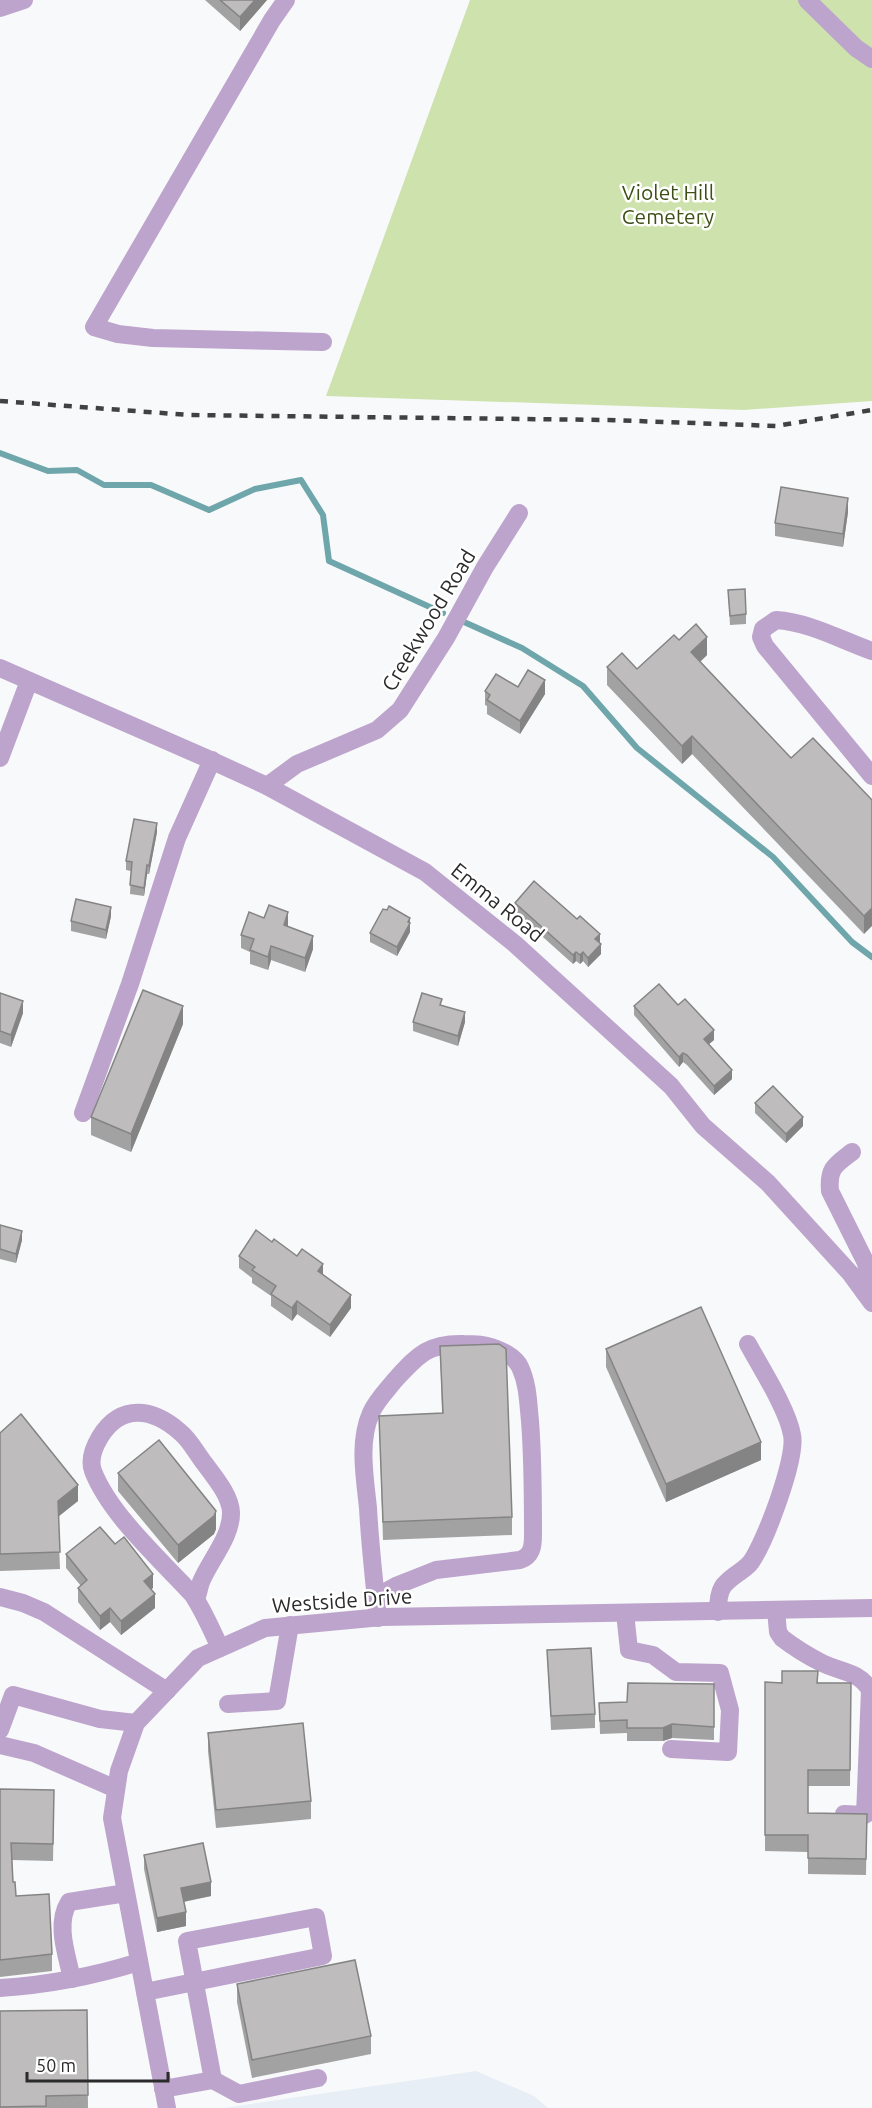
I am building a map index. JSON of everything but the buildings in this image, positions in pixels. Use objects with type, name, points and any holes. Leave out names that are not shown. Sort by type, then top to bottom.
[{"type":"street","points":[[0,8],[24,0]]},
{"type":"street","points":[[286,0],[94,327],[118,334],[153,338],[322,342]]},
{"type":"street","points":[[807,0],[856,48],[872,59]]},
{"type":"street","name":"Creekwood Road","points":[[267,786],[297,764],[376,730],[400,710],[446,638],[519,513]]},
{"type":"street","points":[[872,651],[786,620],[776,620],[763,629],[761,637],[765,646],[872,776]]},
{"type":"street","name":"Emma Road","points":[[0,668],[267,786],[425,872],[516,944],[671,1086],[703,1126],[768,1183],[850,1273],[868,1297]]},
{"type":"street","points":[[0,758],[29,681]]},
{"type":"street","points":[[83,1113],[130,984],[177,838],[212,760]]},
{"type":"street","points":[[852,1152],[833,1166],[829,1178],[830,1191],[866,1263],[869,1282],[868,1297]]},
{"type":"street","points":[[376,1598],[398,1585],[436,1570],[520,1560],[526,1558],[530,1553],[533,1545],[532,1455],[527,1387],[519,1364],[505,1351],[483,1345],[446,1343],[432,1347],[415,1358],[387,1389],[371,1413],[366,1432],[364,1457],[376,1598],[378,1617]]},
{"type":"street","points":[[718,1612],[718,1596],[722,1585],[749,1565],[758,1550],[780,1497],[793,1438],[788,1421],[748,1344]]},
{"type":"street","points":[[196,1600],[201,1582],[227,1531],[231,1509],[226,1495],[214,1476],[181,1432],[156,1415],[133,1411],[119,1418],[102,1433],[91,1460],[92,1470],[110,1501],[196,1600],[220,1648]]},
{"type":"street","points":[[0,1597],[44,1612],[167,1690]]},
{"type":"street","name":"Westside Drive","points":[[167,2108],[112,1818],[118,1771],[136,1723],[198,1658],[265,1628],[378,1617],[872,1608]]},
{"type":"street","points":[[776,1610],[778,1632],[782,1638],[824,1664],[857,1676],[865,1681],[870,1690],[865,1815],[823,1814]]},
{"type":"street","points":[[625,1613],[629,1650],[653,1655],[676,1672],[720,1673],[730,1710],[728,1752],[671,1749]]},
{"type":"street","points":[[228,1704],[278,1701],[290,1625]]},
{"type":"street","points":[[0,1730],[13,1695],[100,1719],[136,1723]]},
{"type":"street","points":[[0,1745],[34,1753],[116,1789]]},
{"type":"street","points":[[72,1979],[63,1936],[63,1912],[69,1902],[126,1893]]},
{"type":"street","points":[[145,1992],[194,1982],[323,1956],[316,1917],[187,1941],[194,1982],[213,2080]]},
{"type":"street","points":[[0,1988],[72,1979],[104,1973],[139,1962]]},
{"type":"street","points":[[163,2089],[213,2080],[239,2094],[318,2078]]},
{"type":"shaded area","points":[[476,2071],[534,2096],[548,2108],[224,2108]]},
{"type":"green space","name":"Violet Hill Cemetery","points":[[470,0],[872,0],[872,401],[744,410],[326,396]]},
{"type":"waterway","points":[[0,453],[48,471],[77,470],[104,485],[151,485],[209,510],[255,489],[301,480],[323,515],[329,561],[443,613]]},
{"type":"waterway","points":[[464,622],[522,648],[583,686],[637,748],[773,857],[852,942],[872,957]]},
{"type":"railway","points":[[0,401],[189,415],[608,420],[776,426],[872,410]]}]
